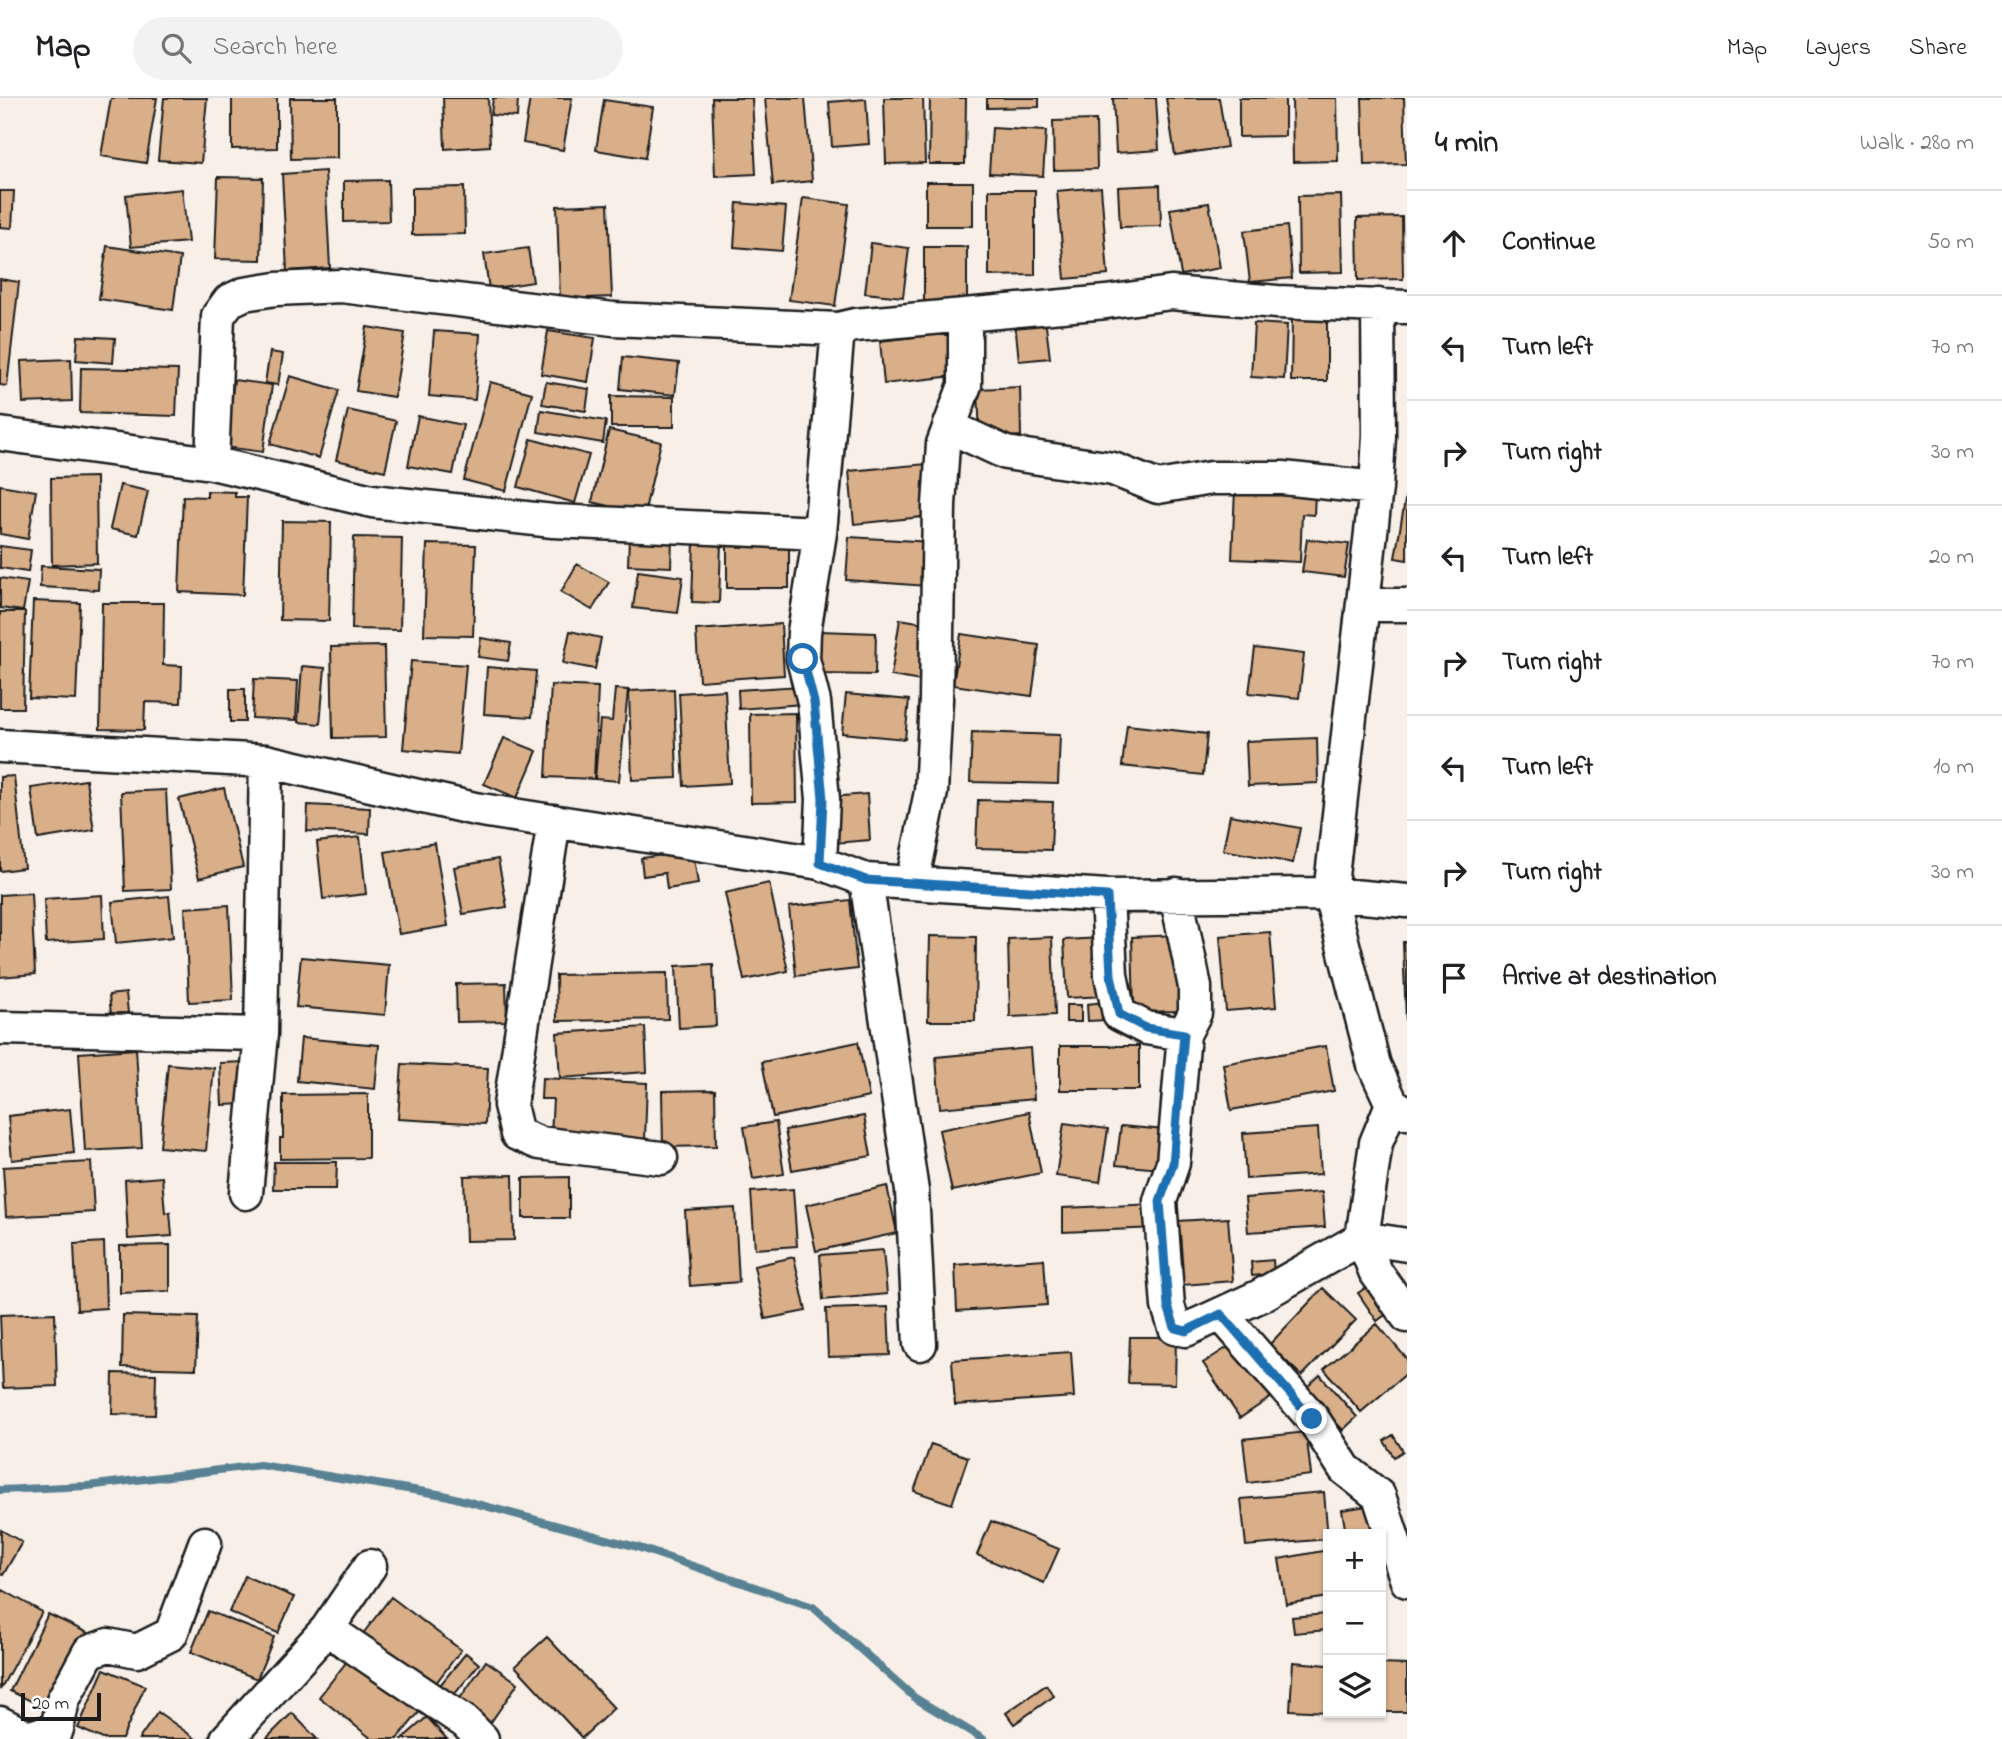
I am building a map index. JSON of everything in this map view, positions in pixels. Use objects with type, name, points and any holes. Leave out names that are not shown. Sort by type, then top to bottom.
[{"type":"street","points":[[212,463],[218,316],[229,301],[244,293],[341,286],[612,319],[838,329],[855,325],[1106,302],[1171,293],[1277,302],[1393,306],[1393,437],[1376,488],[1330,894],[1374,1065],[1399,1108],[1376,1143],[1362,1238],[1375,1271],[1407,1316]]},
{"type":"street","points":[[912,883],[931,792],[943,444],[965,386],[965,316]]},
{"type":"street","points":[[820,863],[823,799],[814,702],[803,659],[804,632],[820,533],[838,329]]},
{"type":"street","points":[[950,427],[1006,453],[1113,469],[1158,487],[1211,478],[1283,478],[1376,488]]},
{"type":"street","points":[[0,434],[212,463],[385,502],[553,521],[820,533]]},
{"type":"street","points":[[1363,605],[1407,605]]},
{"type":"street","points":[[0,747],[266,761],[475,809],[820,863],[866,880],[1107,896],[1330,894],[1407,901]]},
{"type":"street","points":[[246,1193],[261,1034],[266,761]]},
{"type":"street","points":[[554,821],[510,1105],[517,1134],[539,1143],[661,1157]]},
{"type":"street","points":[[866,880],[912,1191],[920,1344]]},
{"type":"street","points":[[1176,894],[1195,987],[1195,1013],[1184,1034],[1173,1164],[1160,1201],[1168,1306],[1175,1328],[1186,1331],[1260,1296],[1362,1238],[1407,1245]]},
{"type":"street","points":[[1107,896],[1111,975],[1119,1014],[1146,1028],[1184,1034]]},
{"type":"street","points":[[0,1028],[261,1034]]},
{"type":"street","points":[[1221,1314],[1312,1419],[1345,1469],[1379,1496],[1407,1581]]},
{"type":"street","points":[[0,1723],[31,1738],[57,1729],[63,1700],[89,1652],[108,1645],[137,1651],[170,1634],[205,1543]]},
{"type":"street","points":[[227,1739],[327,1629],[370,1566]]},
{"type":"street","points":[[327,1629],[465,1722],[482,1739]]},
{"type":"building","points":[[111,98],[157,98],[146,163],[101,156]]},
{"type":"building","points":[[164,98],[207,98],[201,163],[158,160]]},
{"type":"building","points":[[232,98],[277,98],[277,148],[232,149]]},
{"type":"building","points":[[290,98],[337,98],[337,158],[291,159]]},
{"type":"building","points":[[443,98],[488,98],[490,146],[445,149]]},
{"type":"building","points":[[493,98],[518,98],[517,117],[491,115]]},
{"type":"building","points":[[530,98],[572,98],[563,150],[523,143]]},
{"type":"building","points":[[712,98],[752,98],[756,174],[715,176]]},
{"type":"building","points":[[765,98],[805,98],[812,181],[773,185]]},
{"type":"building","points":[[884,98],[923,98],[925,163],[886,164]]},
{"type":"building","points":[[930,98],[966,98],[965,164],[929,164]]},
{"type":"building","points":[[987,98],[1039,98],[1039,107],[987,108]]},
{"type":"building","points":[[1113,98],[1156,98],[1159,150],[1116,153]]},
{"type":"building","points":[[1166,98],[1219,98],[1227,147],[1175,155]]},
{"type":"building","points":[[1239,98],[1285,98],[1285,136],[1239,137]]},
{"type":"building","points":[[1292,98],[1337,98],[1338,161],[1293,162]]},
{"type":"building","points":[[1362,98],[1404,98],[1406,164],[1364,165]]},
{"type":"building","points":[[866,99],[869,144],[832,147],[829,102]]},
{"type":"building","points":[[604,100],[653,107],[645,158],[596,150]]},
{"type":"building","points":[[1096,120],[1097,169],[1054,170],[1053,121]]},
{"type":"building","points":[[992,128],[1046,131],[1043,176],[989,173]]},
{"type":"building","points":[[325,171],[330,268],[287,271],[282,174]]},
{"type":"building","points":[[218,177],[263,178],[261,260],[215,259]]},
{"type":"building","points":[[388,180],[389,221],[344,222],[344,181]]},
{"type":"building","points":[[926,182],[973,182],[973,226],[926,226]]},
{"type":"building","points":[[1160,185],[1161,226],[1120,227],[1118,187]]},
{"type":"building","points":[[464,187],[465,234],[412,235],[412,188]]},
{"type":"building","points":[[1101,187],[1108,275],[1065,279],[1057,191]]},
{"type":"building","points":[[182,189],[188,242],[131,247],[126,195]]},
{"type":"building","points":[[989,190],[1035,190],[1035,275],[989,276]]},
{"type":"building","points":[[0,191],[14,191],[12,228],[0,227]]},
{"type":"building","points":[[1341,195],[1343,272],[1299,273],[1298,196]]},
{"type":"building","points":[[803,198],[849,204],[835,306],[789,300]]},
{"type":"building","points":[[737,203],[786,207],[782,251],[734,247]]},
{"type":"building","points":[[1209,203],[1220,268],[1181,275],[1170,209]]},
{"type":"building","points":[[608,204],[612,297],[560,299],[557,206]]},
{"type":"building","points":[[1402,217],[1403,279],[1358,280],[1357,218]]},
{"type":"building","points":[[1287,226],[1292,278],[1250,282],[1244,231]]},
{"type":"building","points":[[871,243],[909,248],[903,297],[865,293]]},
{"type":"building","points":[[107,246],[180,257],[173,310],[99,299]]},
{"type":"building","points":[[924,247],[967,247],[967,301],[924,301]]},
{"type":"building","points":[[528,248],[533,282],[489,289],[484,254]]},
{"type":"building","points":[[0,279],[19,282],[7,386],[0,385]]},
{"type":"building","points":[[1292,315],[1327,315],[1327,381],[1291,381]]},
{"type":"building","points":[[1045,318],[1050,358],[1019,361],[1015,322]]},
{"type":"building","points":[[1254,323],[1287,325],[1284,379],[1251,377]]},
{"type":"building","points":[[367,327],[405,333],[394,397],[356,391]]},
{"type":"building","points":[[434,331],[480,334],[475,400],[429,396]]},
{"type":"building","points":[[548,331],[595,338],[588,382],[541,374]]},
{"type":"building","points":[[957,332],[962,375],[884,384],[880,341]]},
{"type":"building","points":[[78,336],[115,338],[113,363],[76,360]]},
{"type":"building","points":[[270,352],[283,354],[278,385],[265,383]]},
{"type":"building","points":[[623,357],[679,363],[675,395],[620,389]]},
{"type":"building","points":[[71,359],[72,401],[23,403],[21,361]]},
{"type":"building","points":[[81,368],[178,370],[176,416],[80,413]]},
{"type":"building","points":[[290,376],[339,390],[319,458],[270,444]]},
{"type":"building","points":[[234,380],[272,385],[263,452],[225,447]]},
{"type":"building","points":[[490,382],[532,393],[506,491],[464,480]]},
{"type":"building","points":[[546,382],[589,389],[586,411],[542,404]]},
{"type":"building","points":[[1020,387],[1021,436],[980,438],[978,389]]},
{"type":"building","points":[[611,396],[674,397],[674,427],[611,427]]},
{"type":"building","points":[[348,410],[396,421],[385,471],[336,460]]},
{"type":"building","points":[[541,410],[606,421],[603,443],[538,432]]},
{"type":"building","points":[[418,416],[463,425],[453,474],[408,466]]},
{"type":"building","points":[[609,430],[661,442],[644,514],[592,502]]},
{"type":"building","points":[[531,439],[589,455],[575,503],[518,487]]},
{"type":"building","points":[[927,464],[932,516],[854,524],[849,471]]},
{"type":"building","points":[[96,477],[97,563],[52,565],[51,478]]},
{"type":"building","points":[[0,485],[36,491],[28,539],[0,534]]},
{"type":"building","points":[[120,485],[148,491],[138,535],[110,529]]},
{"type":"building","points":[[1235,489],[1315,492],[1314,515],[1302,514],[1300,562],[1232,559]]},
{"type":"building","points":[[1407,489],[1407,560],[1395,558]]},
{"type":"building","points":[[207,491],[235,492],[235,497],[247,497],[243,595],[179,592],[183,496],[207,497]]},
{"type":"building","points":[[282,521],[331,522],[329,621],[280,620]]},
{"type":"building","points":[[354,537],[402,538],[400,630],[352,629]]},
{"type":"building","points":[[849,537],[931,542],[927,586],[846,580]]},
{"type":"building","points":[[629,538],[672,539],[671,567],[628,565]]},
{"type":"building","points":[[1307,539],[1349,544],[1344,577],[1302,572]]},
{"type":"building","points":[[727,540],[789,540],[789,588],[727,588]]},
{"type":"building","points":[[694,542],[721,543],[719,603],[692,602]]},
{"type":"building","points":[[427,544],[476,545],[473,636],[424,635]]},
{"type":"building","points":[[0,546],[31,550],[28,572],[0,568]]},
{"type":"building","points":[[577,564],[609,582],[592,610],[561,592]]},
{"type":"building","points":[[41,566],[99,569],[98,590],[40,587]]},
{"type":"building","points":[[638,571],[683,577],[678,613],[633,608]]},
{"type":"building","points":[[0,578],[28,582],[23,611],[0,608]]},
{"type":"building","points":[[33,601],[80,603],[76,700],[29,698]]},
{"type":"building","points":[[102,603],[164,603],[163,665],[182,666],[181,703],[145,702],[144,730],[100,729]]},
{"type":"building","points":[[0,612],[25,612],[23,708],[0,708]]},
{"type":"building","points":[[900,619],[936,625],[927,682],[891,676]]},
{"type":"building","points":[[781,624],[784,675],[699,681],[696,630]]},
{"type":"building","points":[[570,631],[601,638],[595,669],[563,663]]},
{"type":"building","points":[[820,631],[876,633],[875,675],[819,674]]},
{"type":"building","points":[[961,634],[1039,645],[1032,696],[953,685]]},
{"type":"building","points":[[481,638],[511,643],[508,661],[478,657]]},
{"type":"building","points":[[384,646],[386,737],[333,738],[331,647]]},
{"type":"building","points":[[1255,648],[1304,654],[1299,698],[1249,693]]},
{"type":"building","points":[[411,661],[466,665],[458,754],[403,749]]},
{"type":"building","points":[[302,666],[325,668],[320,724],[298,722]]},
{"type":"building","points":[[487,667],[536,671],[532,717],[484,714]]},
{"type":"building","points":[[254,679],[298,681],[296,720],[252,718]]},
{"type":"building","points":[[551,685],[598,687],[594,779],[546,777]]},
{"type":"building","points":[[801,686],[802,704],[739,709],[738,690]]},
{"type":"building","points":[[230,689],[245,689],[245,722],[230,722]]},
{"type":"building","points":[[615,689],[628,690],[619,781],[595,779],[600,720],[612,721]]},
{"type":"building","points":[[674,689],[677,778],[632,780],[629,691]]},
{"type":"building","points":[[725,690],[730,783],[684,786],[679,693]]},
{"type":"building","points":[[846,694],[909,700],[905,739],[842,733]]},
{"type":"building","points":[[796,713],[797,802],[751,803],[750,714]]},
{"type":"building","points":[[1127,725],[1207,734],[1203,775],[1122,766]]},
{"type":"building","points":[[972,732],[1060,735],[1058,784],[970,782]]},
{"type":"building","points":[[504,738],[537,751],[517,798],[484,784]]},
{"type":"building","points":[[1317,738],[1318,783],[1248,786],[1246,741]]},
{"type":"building","points":[[14,776],[24,868],[0,871],[0,777]]},
{"type":"building","points":[[86,780],[94,830],[38,839],[31,788]]},
{"type":"building","points":[[224,788],[243,867],[199,878],[179,799]]},
{"type":"building","points":[[166,790],[171,889],[125,891],[121,792]]},
{"type":"building","points":[[867,794],[870,840],[834,843],[831,797]]},
{"type":"building","points":[[978,800],[1053,802],[1051,850],[976,848]]},
{"type":"building","points":[[308,805],[370,808],[369,834],[307,831]]},
{"type":"building","points":[[1230,815],[1300,828],[1293,863],[1223,850]]},
{"type":"building","points":[[360,837],[366,894],[323,899],[317,842]]},
{"type":"building","points":[[435,843],[448,926],[399,934],[385,852]]},
{"type":"building","points":[[693,851],[698,884],[667,889],[665,873],[643,876],[641,858]]},
{"type":"building","points":[[498,859],[507,907],[463,914],[454,867]]},
{"type":"building","points":[[769,883],[788,971],[744,980],[725,893]]},
{"type":"building","points":[[31,893],[35,974],[0,977],[0,895]]},
{"type":"building","points":[[102,895],[104,939],[46,943],[44,899]]},
{"type":"building","points":[[169,896],[173,937],[116,943],[112,902]]},
{"type":"building","points":[[850,900],[857,969],[796,976],[789,907]]},
{"type":"building","points":[[229,905],[233,1000],[189,1002],[185,908]]},
{"type":"building","points":[[1270,932],[1276,1007],[1226,1011],[1220,936]]},
{"type":"building","points":[[1178,935],[1181,1011],[1134,1012],[1132,937]]},
{"type":"building","points":[[930,936],[976,937],[975,1021],[928,1021]]},
{"type":"building","points":[[1052,937],[1055,1015],[1010,1017],[1008,939]]},
{"type":"building","points":[[1102,938],[1105,996],[1067,998],[1064,940]]},
{"type":"building","points":[[1403,942],[1407,942],[1406,1022]]},
{"type":"building","points":[[301,957],[389,965],[385,1015],[296,1007]]},
{"type":"building","points":[[713,964],[716,1026],[679,1028],[676,966]]},
{"type":"building","points":[[667,973],[668,1019],[557,1021],[556,975]]},
{"type":"building","points":[[506,983],[507,1021],[457,1022],[456,984]]},
{"type":"building","points":[[126,993],[128,1013],[111,1014],[109,995]]},
{"type":"building","points":[[1105,1002],[1106,1020],[1088,1021],[1087,1004]]},
{"type":"building","points":[[1066,1005],[1081,1005],[1081,1022],[1066,1022]]},
{"type":"building","points":[[645,1027],[647,1072],[560,1078],[557,1033]]},
{"type":"building","points":[[301,1038],[379,1045],[375,1089],[297,1081]]},
{"type":"building","points":[[858,1042],[869,1097],[773,1117],[762,1062]]},
{"type":"building","points":[[1060,1046],[1139,1046],[1139,1090],[1060,1090]]},
{"type":"building","points":[[1326,1046],[1334,1091],[1231,1110],[1223,1064]]},
{"type":"building","points":[[1030,1048],[1034,1099],[940,1108],[936,1057]]},
{"type":"building","points":[[136,1049],[142,1148],[85,1151],[79,1053]]},
{"type":"building","points":[[246,1062],[248,1104],[222,1105],[220,1063]]},
{"type":"building","points":[[168,1064],[214,1068],[206,1151],[160,1147]]},
{"type":"building","points":[[402,1064],[488,1068],[485,1124],[398,1119]]},
{"type":"building","points":[[542,1078],[647,1083],[645,1139],[551,1135],[553,1099],[541,1099]]},
{"type":"building","points":[[715,1090],[716,1146],[663,1147],[662,1091]]},
{"type":"building","points":[[368,1094],[368,1158],[280,1159],[283,1095]]},
{"type":"building","points":[[70,1109],[74,1153],[12,1160],[8,1116]]},
{"type":"building","points":[[1029,1112],[1041,1173],[952,1191],[939,1130]]},
{"type":"building","points":[[864,1116],[871,1156],[792,1170],[785,1130]]},
{"type":"building","points":[[776,1122],[784,1174],[753,1179],[744,1127]]},
{"type":"building","points":[[1064,1123],[1108,1129],[1100,1182],[1056,1176]]},
{"type":"building","points":[[1121,1126],[1165,1130],[1161,1169],[1116,1165]]},
{"type":"building","points":[[1318,1128],[1321,1174],[1246,1179],[1243,1133]]},
{"type":"building","points":[[91,1162],[94,1212],[6,1217],[3,1167]]},
{"type":"building","points":[[274,1162],[337,1162],[336,1189],[273,1189]]},
{"type":"building","points":[[513,1175],[514,1240],[466,1241],[464,1176]]},
{"type":"building","points":[[162,1177],[165,1213],[170,1212],[172,1236],[128,1239],[125,1180]]},
{"type":"building","points":[[569,1177],[569,1218],[523,1218],[523,1178]]},
{"type":"building","points":[[887,1186],[897,1233],[816,1251],[806,1205]]},
{"type":"building","points":[[793,1189],[797,1246],[755,1249],[751,1192]]},
{"type":"building","points":[[1322,1192],[1325,1227],[1248,1232],[1245,1198]]},
{"type":"building","points":[[1157,1204],[1157,1228],[1063,1232],[1063,1208]]},
{"type":"building","points":[[735,1208],[739,1282],[690,1286],[685,1211]]},
{"type":"building","points":[[1228,1218],[1233,1281],[1183,1285],[1178,1221]]},
{"type":"building","points":[[104,1242],[106,1308],[77,1310],[74,1244]]},
{"type":"building","points":[[170,1245],[170,1291],[120,1293],[120,1246]]},
{"type":"building","points":[[883,1250],[887,1294],[823,1300],[820,1255]]},
{"type":"building","points":[[794,1257],[806,1311],[765,1319],[754,1266]]},
{"type":"building","points":[[1044,1259],[1047,1305],[957,1311],[955,1265]]},
{"type":"building","points":[[1273,1260],[1274,1274],[1252,1276],[1251,1262]]},
{"type":"building","points":[[1373,1283],[1392,1310],[1377,1321],[1358,1293]]},
{"type":"building","points":[[1323,1288],[1356,1320],[1302,1376],[1269,1345]]},
{"type":"building","points":[[888,1307],[890,1355],[828,1357],[826,1309]]},
{"type":"building","points":[[55,1313],[57,1386],[3,1388],[0,1315]]},
{"type":"building","points":[[123,1315],[198,1317],[196,1369],[122,1367]]},
{"type":"building","points":[[1377,1324],[1407,1359],[1407,1373],[1361,1412],[1324,1369]]},
{"type":"building","points":[[1130,1337],[1176,1337],[1175,1384],[1128,1383]]},
{"type":"building","points":[[1239,1340],[1276,1394],[1240,1418],[1203,1363]]},
{"type":"building","points":[[1071,1352],[1074,1397],[955,1405],[952,1360]]},
{"type":"building","points":[[113,1373],[156,1374],[155,1415],[112,1414]]},
{"type":"building","points":[[1320,1375],[1357,1417],[1343,1430],[1305,1389]]},
{"type":"building","points":[[1306,1432],[1311,1475],[1248,1483],[1243,1439]]},
{"type":"building","points":[[1393,1435],[1403,1451],[1394,1457],[1384,1441]]},
{"type":"building","points":[[931,1444],[968,1457],[952,1504],[914,1491]]},
{"type":"building","points":[[1324,1492],[1327,1529],[1323,1529],[1323,1539],[1246,1546],[1241,1499]]},
{"type":"building","points":[[1379,1504],[1383,1529],[1345,1529],[1342,1510]]},
{"type":"building","points":[[991,1521],[1059,1549],[1044,1583],[977,1555]]},
{"type":"building","points":[[1,1530],[22,1542],[3,1575],[0,1574]]},
{"type":"building","points":[[1323,1551],[1323,1598],[1286,1604],[1279,1559]]},
{"type":"building","points":[[245,1576],[294,1597],[278,1633],[229,1612]]},
{"type":"building","points":[[3,1590],[42,1612],[0,1690],[0,1595]]},
{"type":"building","points":[[391,1597],[461,1650],[432,1688],[362,1635]]},
{"type":"building","points":[[208,1611],[274,1637],[257,1679],[191,1652]]},
{"type":"building","points":[[48,1614],[90,1634],[52,1711],[10,1691]]},
{"type":"building","points":[[1323,1614],[1323,1630],[1294,1633],[1292,1617]]},
{"type":"building","points":[[547,1637],[614,1708],[582,1738],[515,1666]]},
{"type":"building","points":[[466,1653],[479,1664],[446,1705],[432,1695]]},
{"type":"building","points":[[352,1655],[421,1710],[397,1739],[372,1739],[319,1697]]},
{"type":"building","points":[[486,1661],[518,1683],[484,1732],[452,1710]]},
{"type":"building","points":[[1293,1662],[1323,1665],[1323,1712],[1290,1710]]},
{"type":"building","points":[[1386,1664],[1407,1665],[1407,1712],[1386,1712]]},
{"type":"building","points":[[104,1669],[145,1686],[122,1739],[103,1739],[78,1728]]},
{"type":"building","points":[[1046,1685],[1054,1696],[1014,1724],[1006,1713]]},
{"type":"building","points":[[158,1712],[196,1739],[139,1739]]},
{"type":"building","points":[[292,1713],[317,1739],[266,1739]]},
{"type":"building","points":[[427,1717],[447,1739],[402,1739]]},
{"type":"waterway","points":[[0,1490],[87,1486],[260,1465],[444,1495],[637,1547],[813,1607],[915,1698],[983,1739]]},
{"type":"route","points":[[803,659],[814,702],[823,799],[820,863],[866,880],[1107,896],[1111,975],[1119,1014],[1146,1028],[1184,1034],[1173,1164],[1160,1201],[1168,1306],[1175,1328],[1186,1331],[1221,1314],[1312,1419]]}]
